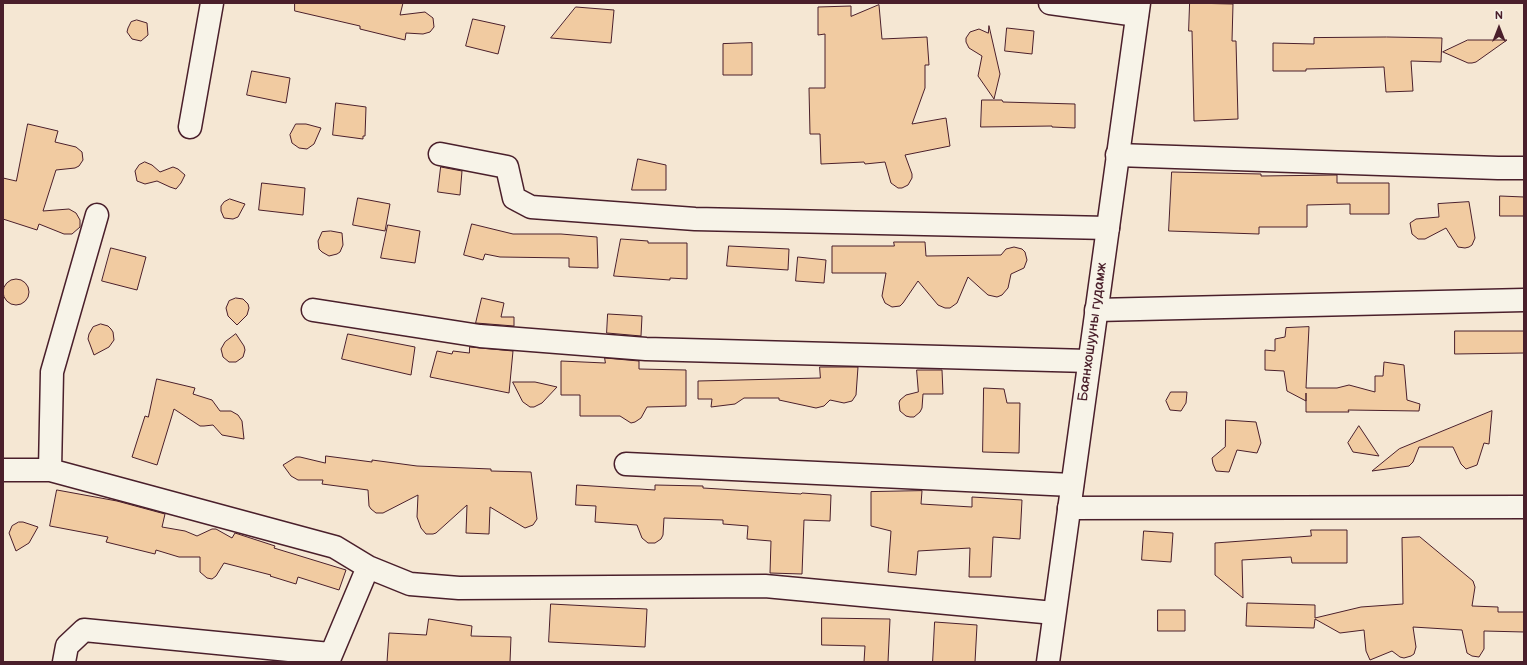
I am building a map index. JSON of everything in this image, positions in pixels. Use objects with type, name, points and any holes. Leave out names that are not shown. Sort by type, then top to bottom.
[{"type":"street","points":[[190,127],[212,3]]},
{"type":"street","points":[[1050,3],[1138,9]]},
{"type":"street","name":"Баянхошууны гудамж","points":[[1048,662],[1138,9]]},
{"type":"street","points":[[440,154],[507,168],[514,198],[531,207],[695,218],[1108,228]]},
{"type":"street","points":[[1117,155],[1524,168]]},
{"type":"street","points":[[50,470],[52,372],[97,215]]},
{"type":"street","points":[[1096,310],[1524,300]]},
{"type":"street","points":[[313,310],[480,336],[646,350],[1089,361]]},
{"type":"street","points":[[626,464],[1072,485]]},
{"type":"street","points":[[3,470],[50,470],[334,547],[368,567],[410,584],[459,588],[765,586],[1054,613]]},
{"type":"street","points":[[1069,508],[1524,507]]},
{"type":"street","points":[[64,662],[67,646],[84,630],[329,658],[368,567]]},
{"type":"building","points":[[295,3],[403,3],[400,15],[425,12],[433,18],[434,27],[430,32],[423,34],[406,33],[405,40],[360,29],[360,26],[295,11]]},
{"type":"building","points":[[1190,3],[1233,4],[1232,41],[1236,41],[1238,119],[1194,121],[1192,31],[1189,31]]},
{"type":"building","points":[[879,5],[882,39],[927,37],[929,65],[925,65],[925,88],[912,124],[946,118],[950,146],[905,155],[912,178],[908,185],[902,188],[898,188],[891,183],[885,162],[865,164],[864,162],[821,164],[820,134],[810,134],[809,88],[825,88],[825,34],[818,35],[818,7],[851,6],[851,16]]},
{"type":"building","points":[[576,7],[614,10],[611,43],[551,38]]},
{"type":"building","points":[[473,19],[505,26],[498,54],[466,46]]},
{"type":"building","points":[[137,20],[147,23],[148,35],[141,41],[132,39],[127,32],[131,22]]},
{"type":"building","points":[[989,26],[1000,74],[994,99],[978,76],[982,56],[969,48],[966,42],[966,38],[970,32],[979,29],[988,33]]},
{"type":"building","points":[[1007,28],[1034,31],[1032,54],[1005,51]]},
{"type":"building","points":[[1314,38],[1442,38],[1441,62],[1411,61],[1413,91],[1386,92],[1384,67],[1273,71],[1273,43],[1314,44]]},
{"type":"building","points":[[1468,40],[1507,40],[1476,62],[1472,63],[1468,63],[1443,52]]},
{"type":"building","points":[[752,43],[752,75],[723,75],[723,44]]},
{"type":"building","points":[[252,71],[290,78],[286,103],[247,95]]},
{"type":"building","points":[[982,100],[1075,104],[1075,128],[1052,126],[981,127]]},
{"type":"building","points":[[336,103],[366,107],[365,136],[363,136],[363,139],[333,135]]},
{"type":"building","points":[[28,124],[58,131],[55,142],[76,147],[82,152],[83,160],[79,166],[75,168],[56,170],[43,211],[69,209],[76,213],[80,220],[80,227],[72,234],[64,234],[39,224],[37,230],[3,219],[3,178],[16,181]]},
{"type":"building","points":[[296,124],[306,124],[321,128],[314,144],[307,149],[299,148],[292,143],[290,135]]},
{"type":"building","points":[[638,159],[666,165],[666,190],[632,190]]},
{"type":"building","points":[[145,162],[152,165],[160,172],[173,167],[185,175],[176,189],[157,181],[145,184],[137,181],[135,171],[139,165]]},
{"type":"building","points":[[441,167],[462,171],[460,195],[438,192]]},
{"type":"building","points":[[1172,172],[1261,174],[1261,176],[1337,175],[1337,183],[1389,183],[1389,214],[1350,214],[1350,204],[1307,205],[1307,227],[1259,227],[1259,234],[1169,231]]},
{"type":"building","points":[[262,183],[305,188],[303,215],[259,210]]},
{"type":"building","points":[[1500,196],[1524,197],[1524,216],[1500,216]]},
{"type":"building","points":[[358,198],[390,204],[385,231],[353,225]]},
{"type":"building","points":[[230,199],[245,204],[238,217],[233,219],[224,218],[221,211],[221,206],[224,202]]},
{"type":"building","points":[[1469,202],[1475,238],[1472,245],[1469,247],[1458,247],[1446,228],[1425,239],[1418,239],[1412,234],[1410,223],[1416,219],[1439,217],[1438,204]]},
{"type":"building","points":[[472,224],[513,234],[561,234],[597,237],[598,268],[569,267],[569,258],[500,257],[485,254],[483,260],[464,255]]},
{"type":"building","points":[[388,225],[420,231],[415,263],[381,258]]},
{"type":"building","points":[[331,231],[342,233],[343,245],[340,252],[329,256],[319,249],[318,241],[322,232]]},
{"type":"building","points":[[621,239],[648,241],[648,243],[687,243],[687,279],[670,278],[670,280],[614,276]]},
{"type":"building","points":[[894,242],[925,242],[926,256],[1001,255],[1006,249],[1014,247],[1022,249],[1025,252],[1027,260],[1024,268],[1011,274],[1008,288],[1002,295],[997,297],[988,295],[968,277],[957,303],[950,308],[945,308],[938,305],[918,281],[900,306],[892,307],[885,303],[882,296],[886,273],[832,273],[832,246],[894,246]]},
{"type":"building","points":[[729,246],[789,249],[788,270],[727,266]]},
{"type":"building","points":[[111,248],[146,257],[137,290],[102,281]]},
{"type":"building","points":[[798,257],[826,260],[824,283],[796,281]]},
{"type":"building","points":[[16,279],[26,282],[29,292],[26,302],[16,305],[6,302],[3,292],[6,282]]},
{"type":"building","points":[[236,298],[243,299],[248,304],[249,308],[247,315],[237,325],[228,316],[226,308],[229,301]]},
{"type":"building","points":[[482,298],[504,303],[501,317],[514,317],[514,326],[476,323]]},
{"type":"building","points":[[608,314],[642,316],[641,336],[607,333]]},
{"type":"building","points":[[101,324],[108,326],[111,329],[114,340],[109,347],[94,355],[88,339],[89,334],[93,327]]},
{"type":"building","points":[[1309,327],[1306,388],[1337,388],[1349,385],[1375,392],[1375,376],[1383,376],[1384,362],[1404,365],[1407,400],[1420,404],[1419,411],[1348,410],[1349,412],[1306,412],[1306,401],[1287,391],[1284,371],[1265,370],[1265,350],[1275,351],[1275,339],[1285,337],[1286,328]]},
{"type":"building","points":[[1455,331],[1524,331],[1524,353],[1455,354]]},
{"type":"building","points":[[236,334],[245,350],[243,357],[236,362],[229,362],[223,357],[221,349],[225,342]]},
{"type":"building","points":[[348,334],[415,347],[411,375],[342,359]]},
{"type":"building","points":[[470,347],[513,351],[509,393],[430,377],[437,351],[452,354],[453,351],[469,353]]},
{"type":"building","points":[[605,358],[639,361],[639,369],[686,370],[686,406],[647,407],[641,418],[631,423],[620,416],[580,416],[580,395],[561,395],[561,361],[605,363]]},
{"type":"building","points":[[820,367],[858,367],[856,395],[852,401],[844,403],[830,400],[824,406],[816,408],[779,400],[779,398],[744,398],[735,404],[711,407],[712,399],[698,399],[698,381],[820,378]]},
{"type":"building","points":[[917,370],[942,370],[943,394],[923,394],[922,408],[920,412],[914,417],[910,417],[906,416],[900,411],[899,403],[900,400],[906,395],[918,392]]},
{"type":"building","points":[[157,379],[195,388],[193,394],[212,400],[220,411],[231,411],[238,415],[242,421],[244,439],[222,435],[213,425],[200,426],[174,409],[157,465],[132,457],[145,416],[148,417]]},
{"type":"building","points":[[513,382],[535,382],[557,387],[542,403],[534,407],[530,407],[523,402]]},
{"type":"building","points":[[984,388],[1004,389],[1007,403],[1020,403],[1019,453],[983,452]]},
{"type":"building","points":[[1171,392],[1187,392],[1186,403],[1181,411],[1170,410],[1166,401]]},
{"type":"building","points":[[1492,411],[1489,444],[1484,443],[1477,465],[1466,469],[1461,464],[1453,447],[1419,447],[1413,462],[1409,466],[1372,471],[1399,449]]},
{"type":"building","points":[[1226,420],[1256,422],[1261,443],[1257,453],[1237,450],[1229,472],[1216,471],[1212,458],[1225,447]]},
{"type":"building","points":[[1359,426],[1379,456],[1353,452],[1348,443]]},
{"type":"building","points":[[326,456],[417,466],[531,472],[537,519],[533,525],[525,528],[490,507],[489,534],[466,533],[467,505],[436,533],[426,534],[421,528],[417,517],[418,495],[383,513],[376,513],[369,506],[368,490],[322,484],[323,480],[298,480],[291,476],[283,465],[296,457],[325,463]]},
{"type":"building","points":[[577,485],[655,490],[655,485],[703,486],[703,488],[831,495],[830,521],[804,520],[802,574],[770,573],[771,541],[747,539],[748,526],[723,524],[723,520],[664,518],[663,535],[661,539],[655,543],[648,543],[642,538],[637,525],[595,522],[596,506],[576,505]]},
{"type":"building","points":[[57,490],[117,501],[165,514],[162,527],[185,531],[197,536],[212,529],[216,529],[232,538],[235,533],[275,546],[274,548],[346,570],[339,590],[298,577],[296,584],[270,576],[271,575],[224,563],[216,576],[212,579],[207,578],[200,572],[200,557],[179,557],[156,550],[155,554],[106,542],[108,537],[50,526]]},
{"type":"building","points":[[922,491],[921,504],[972,507],[972,497],[1022,500],[1020,539],[993,537],[991,577],[969,577],[970,548],[918,551],[916,575],[888,572],[891,531],[871,526],[871,492]]},
{"type":"building","points":[[19,522],[38,527],[29,543],[16,551],[9,533],[12,526]]},
{"type":"building","points":[[1311,530],[1347,530],[1347,563],[1292,563],[1291,557],[1242,560],[1243,598],[1215,575],[1215,543],[1311,536]]},
{"type":"building","points":[[1144,531],[1173,533],[1171,562],[1142,560]]},
{"type":"building","points":[[1420,537],[1473,581],[1475,587],[1472,606],[1498,607],[1498,612],[1524,612],[1524,632],[1484,631],[1484,649],[1479,657],[1472,656],[1467,653],[1462,630],[1413,627],[1416,647],[1414,654],[1404,658],[1392,651],[1370,660],[1366,651],[1364,630],[1340,633],[1315,619],[1314,628],[1246,626],[1247,603],[1315,605],[1315,618],[1361,607],[1403,604],[1402,538]]},
{"type":"building","points":[[551,604],[647,609],[645,647],[549,642]]},
{"type":"building","points":[[1158,610],[1185,610],[1185,631],[1158,631]]},
{"type":"building","points":[[822,618],[890,619],[888,662],[864,662],[865,646],[822,645]]},
{"type":"building","points":[[429,619],[472,626],[471,636],[511,637],[510,662],[387,662],[389,633],[426,635]]},
{"type":"building","points":[[935,622],[977,625],[975,662],[933,662]]}]
